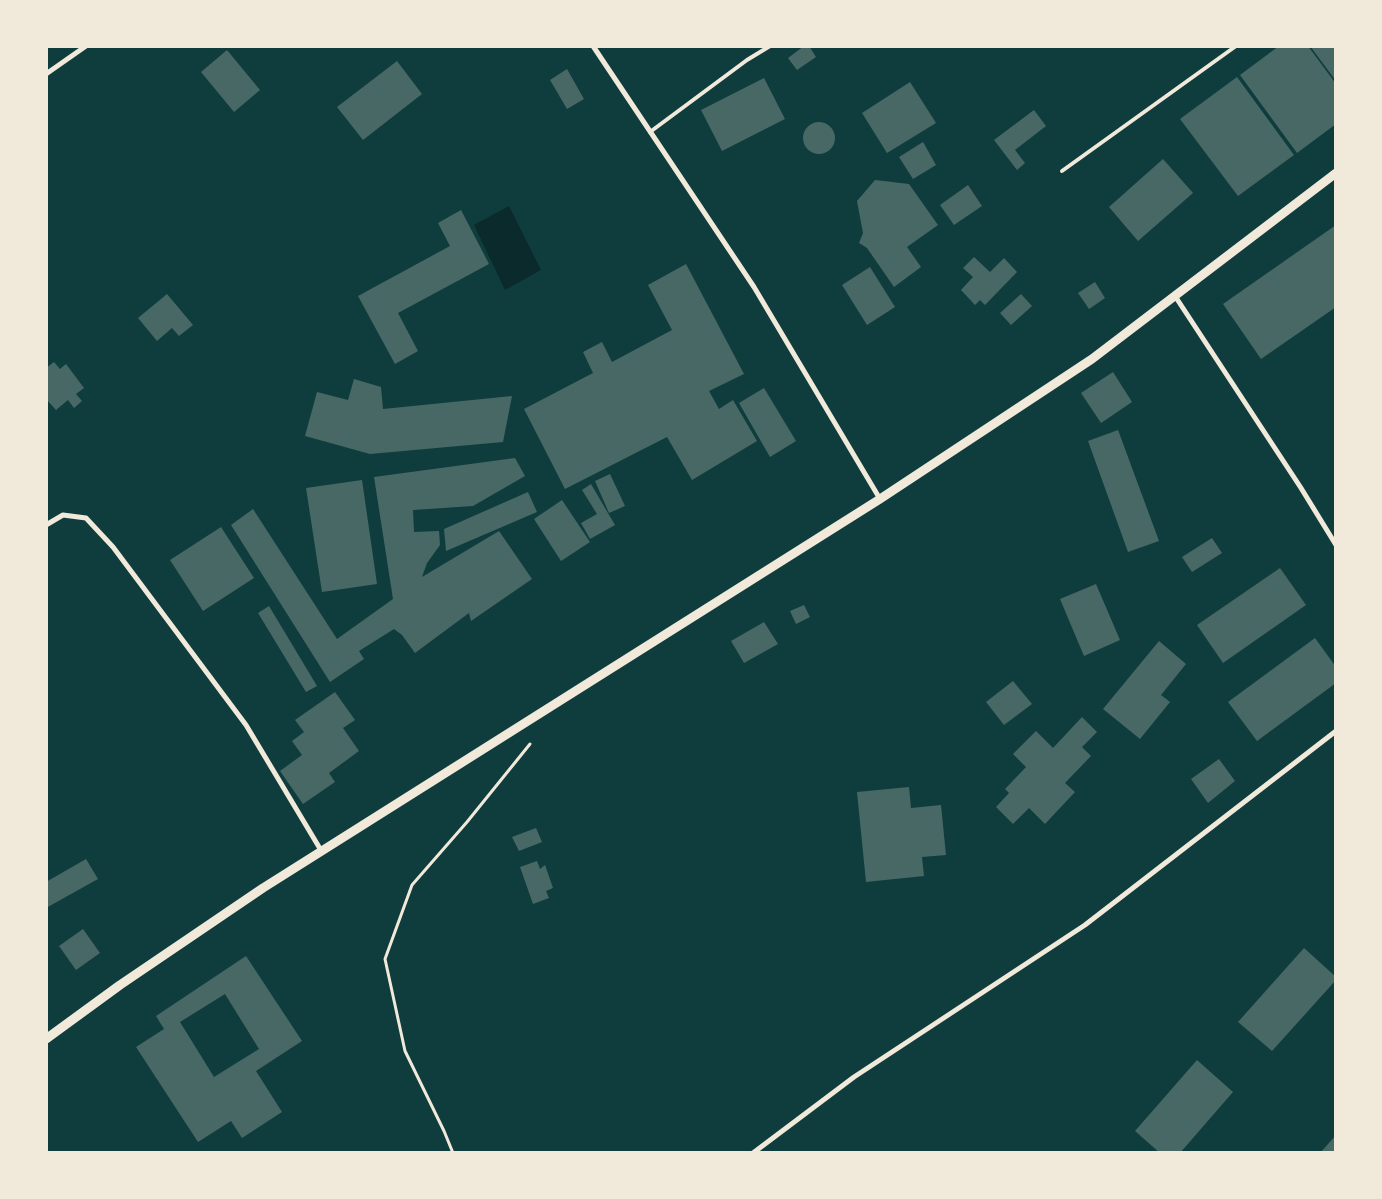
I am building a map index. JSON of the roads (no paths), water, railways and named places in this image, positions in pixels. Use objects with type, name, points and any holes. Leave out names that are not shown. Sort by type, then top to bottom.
[{"type":"street","points":[[46,74],[86,46]]},
{"type":"street","points":[[593,46],[754,287],[880,500]]},
{"type":"street","points":[[46,1039],[120,985],[263,888],[880,500],[1092,359],[1336,173]]},
{"type":"street","points":[[1174,295],[1301,488],[1336,545]]},
{"type":"street","points":[[46,525],[64,514],[86,518],[113,547],[246,725],[322,852]]},
{"type":"street","points":[[753,1153],[854,1077],[1085,925],[1336,731]]},
{"type":"lane","points":[[650,132],[747,60],[770,46]]},
{"type":"lane","points":[[1062,171],[1236,46]]},
{"type":"water","points":[[509,206],[541,270],[505,290],[474,225]]}]
